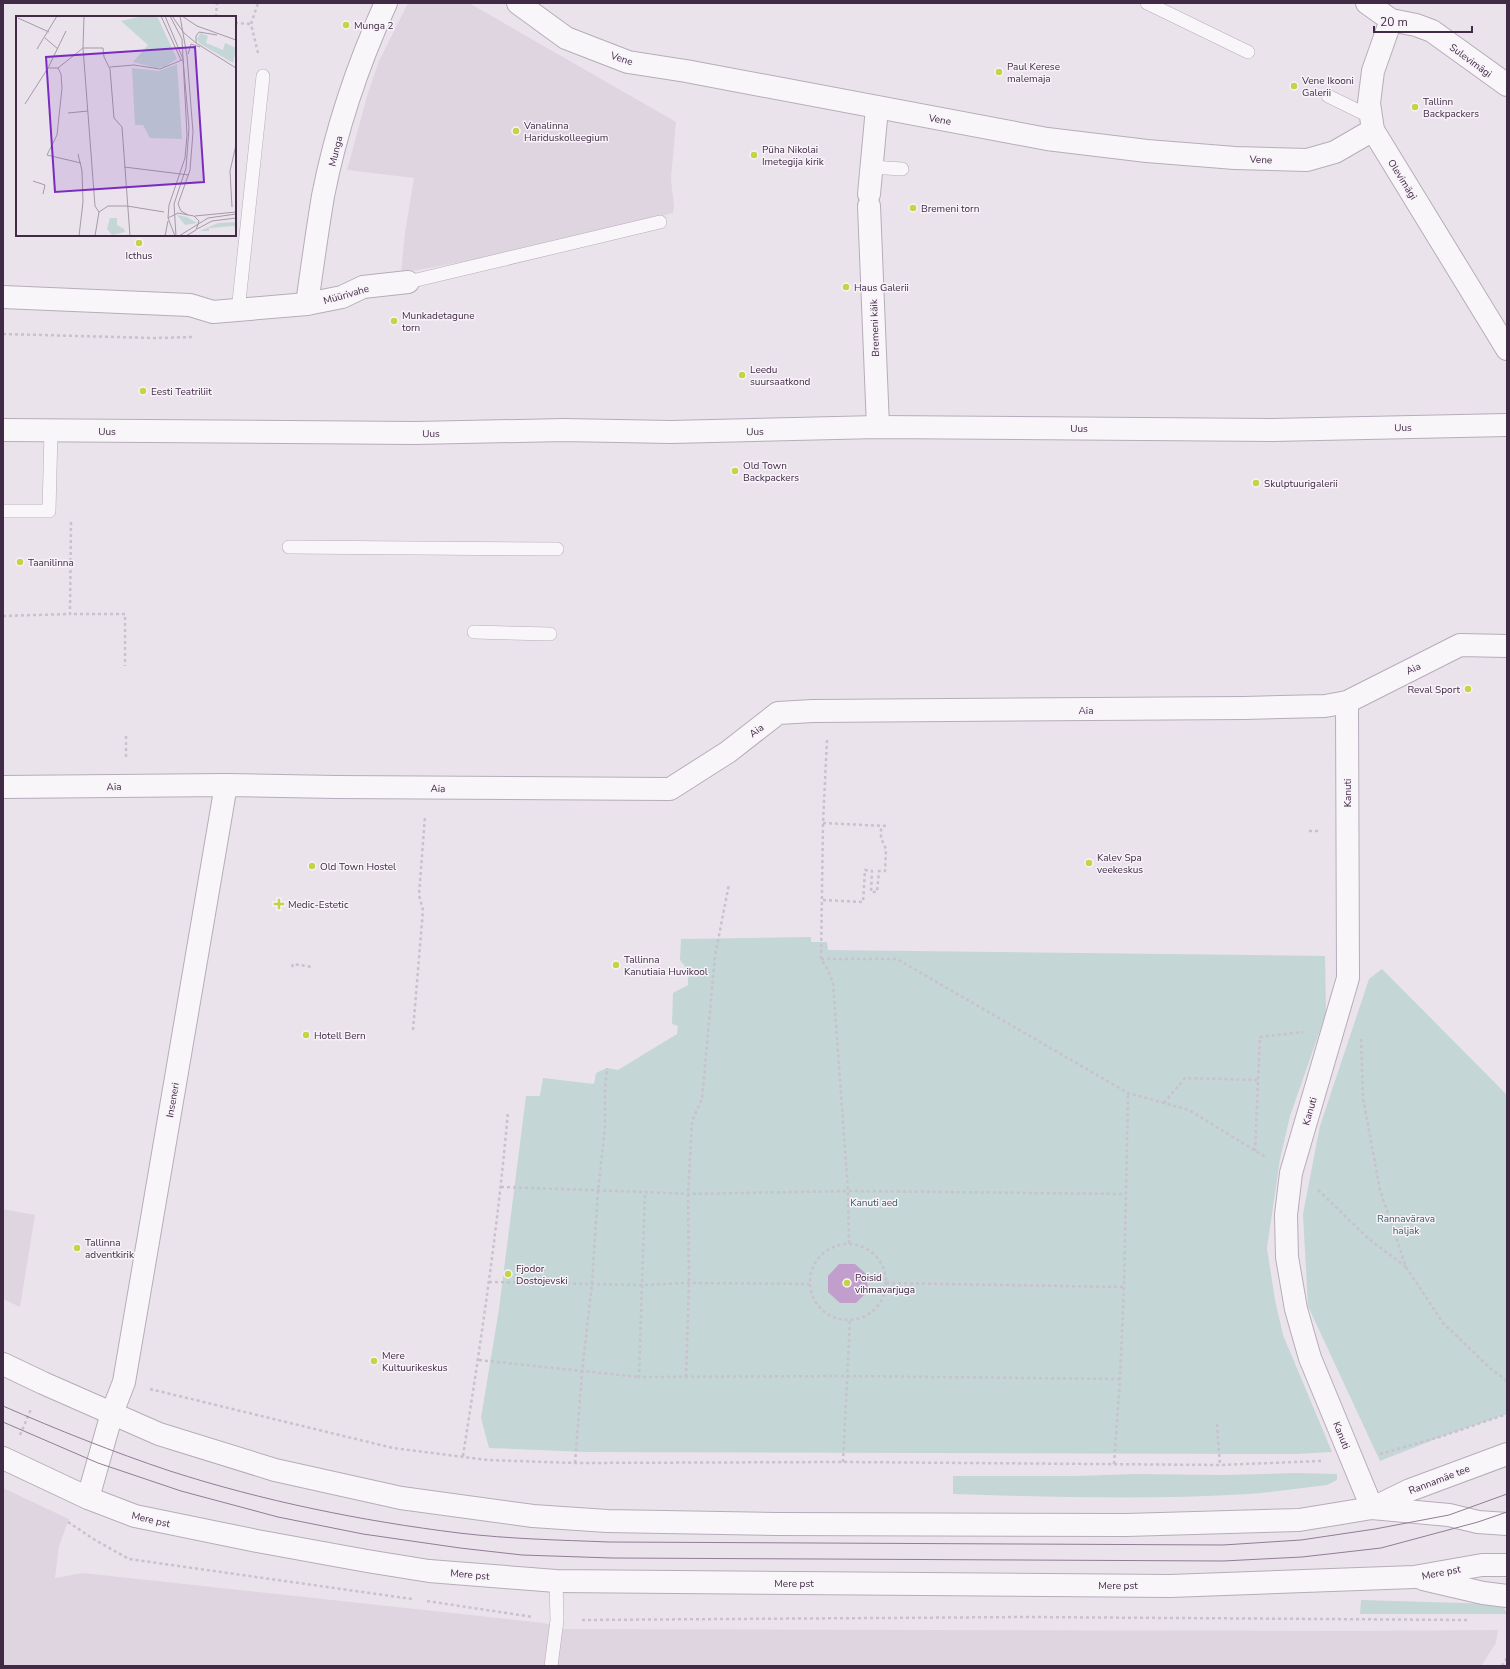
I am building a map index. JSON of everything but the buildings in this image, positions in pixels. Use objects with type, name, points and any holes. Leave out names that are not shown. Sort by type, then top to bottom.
[{"type":"street","name":"Munga","points":[[306,304],[324,196],[343,118],[362,59],[386,3]]},
{"type":"street","name":"Vene","points":[[518,3],[566,38],[628,62],[686,71],[1047,139],[1147,151],[1235,158],[1307,160],[1335,152],[1372,124]]},
{"type":"street","points":[[1367,3],[1391,20],[1373,71],[1370,103],[1372,124]]},
{"type":"street","name":"Sulevimägi","points":[[1391,20],[1416,25],[1432,31],[1507,85]]},
{"type":"street","name":"Bremeni käik","points":[[877,108],[870,167],[869,200],[878,427]]},
{"type":"street","name":"Olevimägi","points":[[1372,124],[1507,349]]},
{"type":"street","name":"Müürivahe","points":[[3,297],[190,305],[213,312],[306,304],[342,297],[362,288],[408,282]]},
{"type":"street","name":"Uus","points":[[3,430],[415,433],[564,430],[671,432],[878,427],[1272,430],[1507,425]]},
{"type":"street","name":"Aia","points":[[3,787],[226,785],[670,789],[728,752],[778,713],[828,711],[1325,706],[1347,702],[1460,645],[1507,646]]},
{"type":"street","name":"Kanuti","points":[[1347,702],[1348,978],[1291,1173],[1286,1215],[1287,1257],[1296,1309],[1310,1358],[1372,1508]]},
{"type":"street","name":"Inseneri","points":[[112,1413],[124,1382],[226,785]]},
{"type":"street","points":[[3,1364],[159,1434],[275,1470],[335,1485],[401,1498],[533,1516],[608,1521],[761,1524],[1126,1525],[1300,1520],[1372,1508],[1449,1515],[1478,1522],[1507,1524]]},
{"type":"street","points":[[88,1498],[112,1413]]},
{"type":"street","name":"Rannamäe tee","points":[[1372,1508],[1410,1490],[1507,1454]]},
{"type":"street","name":"Mere pst","points":[[7,1460],[88,1498],[135,1516],[367,1562],[429,1571],[556,1581],[1170,1586],[1414,1577],[1482,1565],[1507,1565]]},
{"type":"street","points":[[1414,1577],[1483,1593],[1507,1596]]},
{"type":"lane","points":[[1147,3],[1248,52]]},
{"type":"lane","points":[[238,311],[263,76]]},
{"type":"lane","points":[[1328,96],[1372,124]]},
{"type":"lane","points":[[870,167],[902,169]]},
{"type":"lane","name":"Müürivahe","points":[[408,282],[660,222]]},
{"type":"lane","points":[[3,510],[49,511],[51,431]]},
{"type":"lane","points":[[289,546],[557,549]]},
{"type":"lane","points":[[474,632],[550,634]]},
{"type":"lane","points":[[551,1666],[557,1620],[556,1581]]},
{"type":"path","points":[[216,16],[217,3]]},
{"type":"path","points":[[258,3],[251,24],[263,76]]},
{"type":"path","points":[[236,23],[251,24]]},
{"type":"path","points":[[70,614],[71,521]]},
{"type":"path","points":[[3,616],[125,614],[125,666]]},
{"type":"path","points":[[828,711],[821,959],[828,970],[833,983],[848,1191],[849,1244]]},
{"type":"path","points":[[413,1030],[423,910],[419,895],[427,788]]},
{"type":"path","points":[[824,823],[886,826]]},
{"type":"path","points":[[823,900],[863,902],[865,870],[872,871],[871,892],[877,892],[879,872],[885,871],[886,849],[880,838],[881,826]]},
{"type":"path","points":[[686,1377],[689,1283],[688,1194],[692,1121],[702,1099],[715,956],[729,884]]},
{"type":"path","points":[[821,959],[897,959],[1128,1093],[1189,1110],[1291,1173],[1315,1186],[1369,1239],[1406,1268]]},
{"type":"path","points":[[292,967],[293,964],[313,967]]},
{"type":"path","points":[[1255,1151],[1260,1037],[1333,1028]]},
{"type":"path","points":[[1361,1032],[1363,1098],[1380,1190],[1406,1268],[1443,1323],[1490,1368],[1507,1381]]},
{"type":"path","points":[[575,1463],[582,1372],[592,1284],[598,1191],[605,1128],[605,1089],[607,1068]]},
{"type":"path","points":[[1164,1103],[1184,1078],[1258,1080]]},
{"type":"path","points":[[1114,1464],[1124,1287],[1128,1093]]},
{"type":"path","points":[[463,1456],[479,1360],[501,1188],[508,1111]]},
{"type":"path","points":[[501,1188],[688,1194],[848,1191],[1125,1194]]},
{"type":"path","points":[[639,1377],[645,1192]]},
{"type":"path","points":[[849,1244],[860,1246],[871,1252],[879,1260],[884,1271],[886,1283],[884,1294],[879,1304],[871,1312],[861,1318],[850,1320],[838,1319],[827,1315],[818,1306],[812,1296],[809,1284],[811,1272],[816,1261],[825,1251],[836,1246],[849,1244]]},
{"type":"path","points":[[489,1282],[642,1285],[689,1283],[809,1284]]},
{"type":"path","points":[[886,1283],[1124,1287]]},
{"type":"path","points":[[844,1462],[850,1320]]},
{"type":"path","points":[[479,1360],[639,1377],[848,1376],[1120,1379]]},
{"type":"path","points":[[124,1382],[393,1448],[488,1460],[575,1463],[844,1462],[1220,1465],[1352,1460],[1443,1436],[1507,1414]]},
{"type":"path","points":[[7,1460],[22,1431],[43,1383]]},
{"type":"path","points":[[1217,1424],[1220,1465]]},
{"type":"path","points":[[1502,1666],[1507,1658]]},
{"type":"shaded area","name":"Vanalinna Hariduskolleegium","points":[[408,3],[469,3],[676,122],[671,179],[674,206],[673,213],[489,257],[401,273],[405,232],[414,178],[347,170],[367,96],[379,61]]},
{"type":"shaded area","points":[[3,1209],[35,1215],[20,1307],[3,1299]]},
{"type":"shaded area","points":[[839,1264],[855,1264],[867,1275],[868,1291],[856,1303],[840,1303],[828,1292],[828,1276]]},
{"type":"shaded area","points":[[3,1488],[69,1519],[59,1546],[55,1578],[83,1573],[544,1623],[566,1629],[1498,1630],[1496,1643],[1481,1666],[3,1666]]},
{"type":"green space","name":"Kanuti aed","points":[[811,937],[811,942],[827,942],[828,950],[1325,956],[1326,1013],[1290,1116],[1280,1159],[1267,1248],[1275,1300],[1283,1335],[1332,1452],[1296,1454],[586,1452],[489,1448],[481,1418],[499,1309],[526,1096],[540,1096],[543,1078],[594,1084],[596,1073],[607,1068],[618,1070],[677,1034],[678,1026],[672,1024],[673,993],[688,985],[688,970],[680,960],[681,939]]},
{"type":"green space","name":"Rannavärava haljak","points":[[1382,969],[1507,1095],[1507,1414],[1443,1436],[1380,1461],[1308,1306],[1303,1214],[1320,1126],[1369,979]]},
{"type":"green space","points":[[1295,1473],[1337,1474],[1337,1480],[1327,1485],[1259,1493],[1212,1496],[1101,1497],[953,1494],[953,1476],[1076,1476],[1135,1474],[1224,1475]]},
{"type":"green space","points":[[1361,1600],[1495,1604],[1504,1608],[1507,1614],[1360,1614]]},
{"type":"tram line","points":[[3,1406],[128,1456],[170,1471],[241,1492],[349,1516],[459,1533],[515,1538],[609,1542],[1223,1545],[1301,1540],[1375,1529],[1449,1515],[1507,1494]]},
{"type":"tram line","points":[[3,1422],[98,1463],[181,1491],[278,1517],[363,1534],[522,1555],[612,1558],[1223,1561],[1302,1557],[1381,1548],[1478,1522],[1507,1512]]},
{"type":"place","name":"Munga 2","points":[[346,25]]},
{"type":"place","name":"Paul Kerese malemaja","points":[[999,72]]},
{"type":"place","name":"Vene Ikooni Galerii","points":[[1294,86]]},
{"type":"place","name":"Tallinn Backpackers","points":[[1415,107]]},
{"type":"place","name":"Vanalinna Hariduskolleegium","points":[[516,131]]},
{"type":"place","name":"Püha Nikolai Imetegija kirik","points":[[754,155]]},
{"type":"place","name":"Bremeni torn","points":[[913,208]]},
{"type":"place","name":"Icthus","points":[[139,243]]},
{"type":"place","name":"Haus Galerii","points":[[846,287]]},
{"type":"place","name":"Munkadetagune torn","points":[[394,321]]},
{"type":"place","name":"Leedu suursaatkond","points":[[742,375]]},
{"type":"place","name":"Eesti Teatriliit","points":[[143,391]]},
{"type":"place","name":"Old Town Backpackers","points":[[735,471]]},
{"type":"place","name":"Skulptuurigalerii","points":[[1256,483]]},
{"type":"place","name":"Taanilinna","points":[[20,562]]},
{"type":"place","name":"Reval Sport","points":[[1468,689]]},
{"type":"place","name":"Kalev Spa veekeskus","points":[[1089,863]]},
{"type":"place","name":"Old Town Hostel","points":[[312,866]]},
{"type":"place","name":"Medic-Estetic","points":[[279,904]]},
{"type":"place","name":"Tallinna Kanutiaia Huvikool","points":[[616,965]]},
{"type":"place","name":"Hotell Bern","points":[[306,1035]]},
{"type":"place","name":"Tallinna adventkirik","points":[[77,1248]]},
{"type":"place","name":"Fjodor Dostojevski","points":[[508,1274]]},
{"type":"place","name":"Poisid vihmavarjuga","points":[[847,1283]]},
{"type":"place","name":"Mere Kultuurikeskus","points":[[374,1361]]}]
